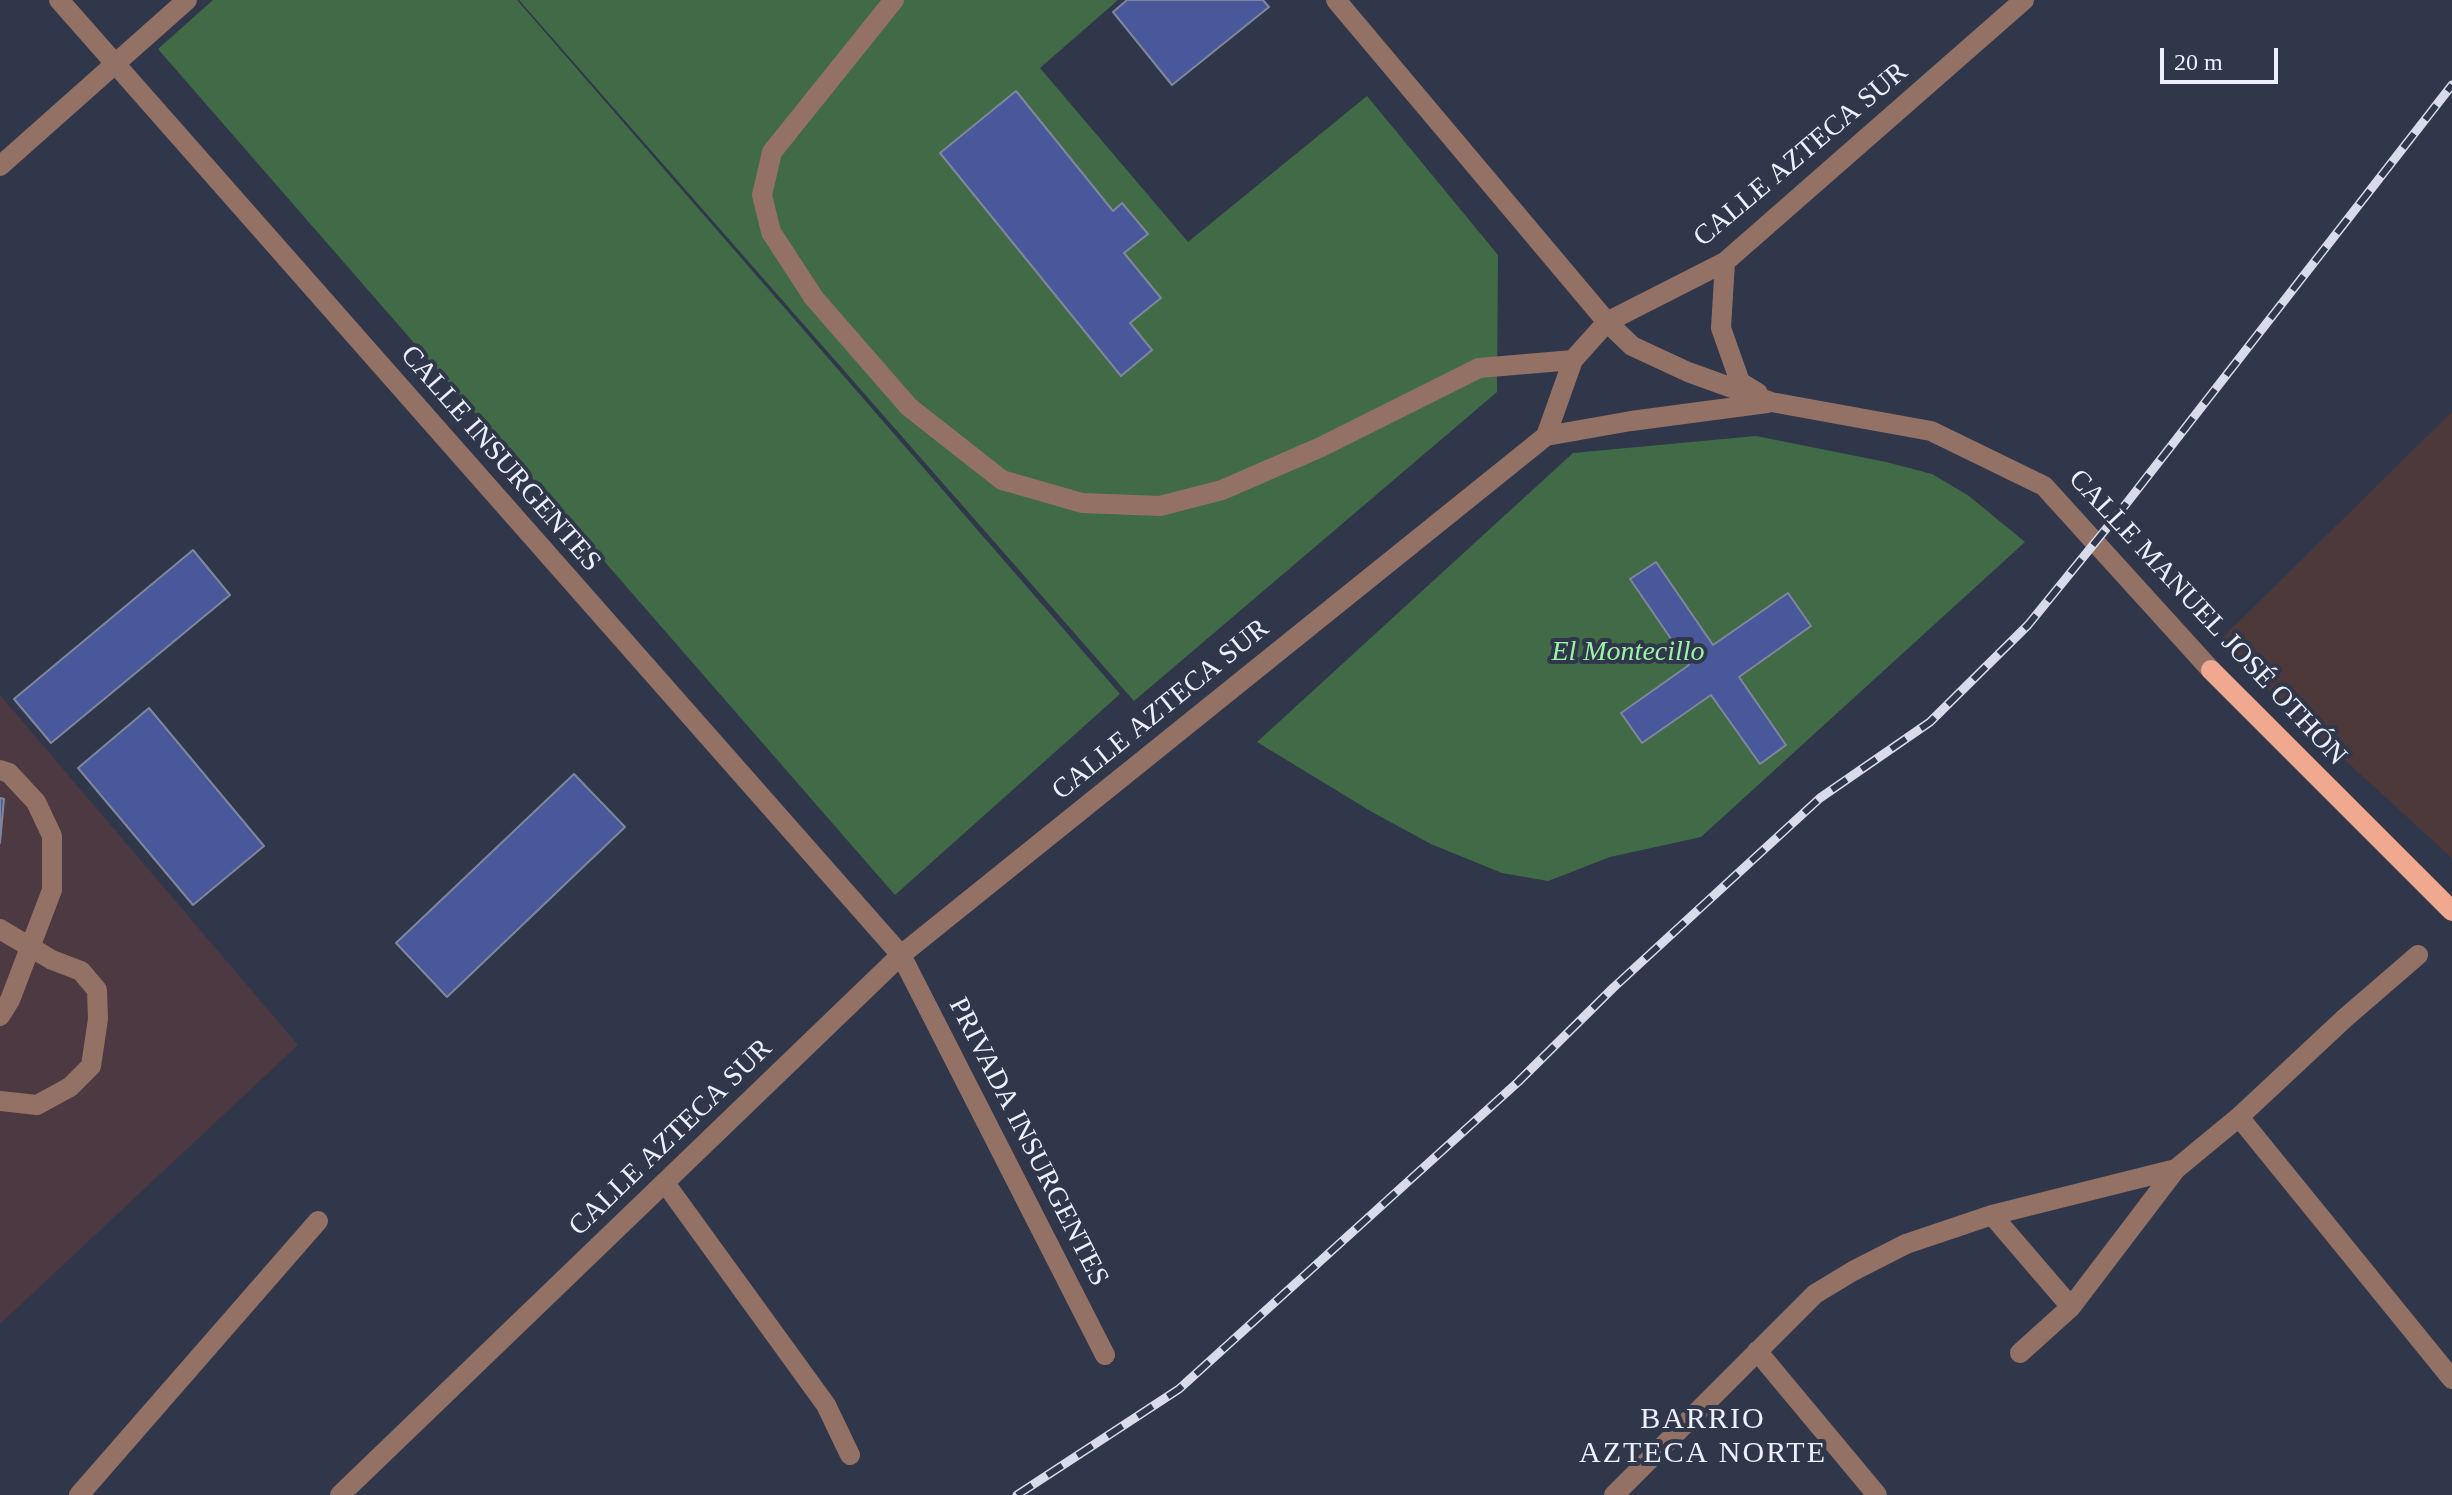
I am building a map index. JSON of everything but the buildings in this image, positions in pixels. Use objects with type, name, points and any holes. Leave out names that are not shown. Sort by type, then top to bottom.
[{"type":"main road","name":"CALLE MANUEL JOSÉ OTHÓN","points":[[2211,670],[2452,911]]},
{"type":"street","name":"CALLE INSURGENTES","points":[[59,0],[901,955]]},
{"type":"street","points":[[0,166],[187,0]]},
{"type":"street","points":[[894,0],[772,152],[762,195],[771,232],[814,298],[909,407],[1002,480],[1082,503],[1160,506],[1236,484],[1321,447],[1479,368],[1573,360]]},
{"type":"street","name":"CALLE MANUEL JOSÉ OTHÓN","points":[[1336,0],[1607,322],[1632,346],[1688,372],[1771,402],[1931,431],[2044,486],[2211,670]]},
{"type":"street","name":"CALLE AZTECA SUR","points":[[340,1495],[901,955],[1546,436],[1573,360],[1607,322],[1725,262],[2024,0]]},
{"type":"street","points":[[1725,262],[1721,328],[1740,382],[1771,402]]},
{"type":"street","points":[[1546,436],[1771,402]]},
{"type":"street","points":[[0,770],[9,773],[36,802],[52,836],[52,890],[10,1000],[0,1016]]},
{"type":"street","points":[[0,929],[52,960],[81,971],[97,990],[98,1019],[91,1066],[70,1087],[37,1105],[0,1101]]},
{"type":"street","name":"PRIVADA INSURGENTES","points":[[901,955],[1105,1355]]},
{"type":"street","points":[[2020,1353],[2071,1307],[2176,1169],[2239,1117],[2418,955]]},
{"type":"street","points":[[2239,1117],[2452,1379]]},
{"type":"street","points":[[1614,1495],[1815,1294],[1853,1271],[1906,1244],[1992,1215],[2176,1169]]},
{"type":"street","points":[[665,1183],[826,1405],[850,1455]]},
{"type":"street","points":[[1992,1215],[2071,1307]]},
{"type":"street","points":[[79,1495],[318,1221]]},
{"type":"street","points":[[1757,1351],[1877,1495]]},
{"type":"shaded area","points":[[2452,412],[2452,858],[2217,643]]},
{"type":"shaded area","points":[[0,695],[298,1045],[0,1324]]},
{"type":"green space","points":[[213,0],[517,0],[1120,694],[895,895],[158,49]]},
{"type":"green space","points":[[519,0],[1118,0],[1040,68],[1188,242],[1367,96],[1498,255],[1497,392],[1134,701]]},
{"type":"green space","name":"El Montecillo","points":[[1756,436],[1932,474],[1969,496],[2025,542],[1701,837],[1610,857],[1548,881],[1502,873],[1431,844],[1257,742],[1573,453]]},
{"type":"railway","points":[[1017,1495],[1179,1389],[1518,1082],[1613,988],[1820,798],[1930,722],[2028,625],[2119,513],[2452,85]]},
{"type":"district","name":"BARRIO AZTECA NORTE","points":[[1703,1437]]}]
